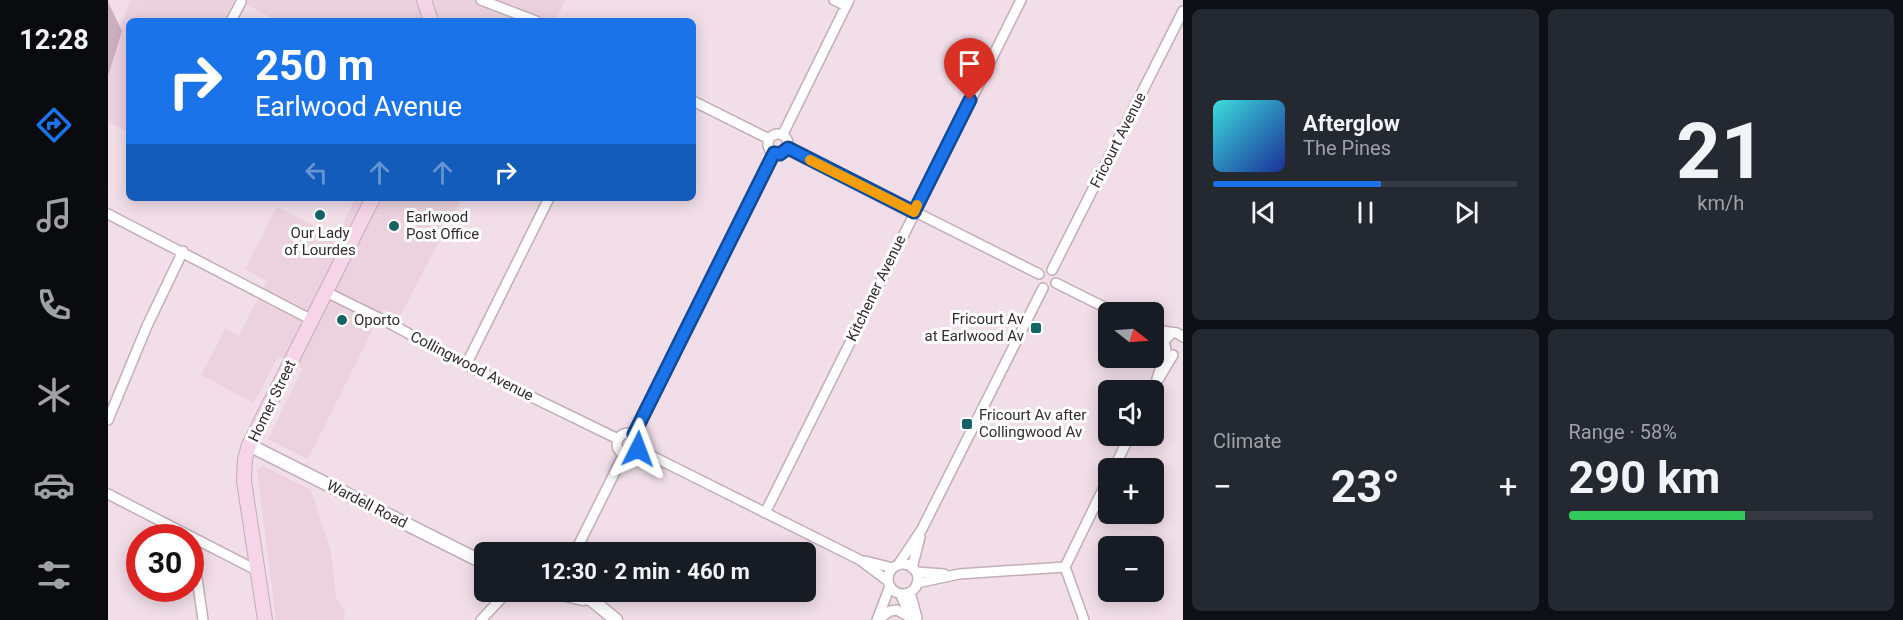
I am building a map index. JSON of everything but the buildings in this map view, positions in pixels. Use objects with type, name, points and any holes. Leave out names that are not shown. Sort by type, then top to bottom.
[{"type":"main road","points":[[428,1],[431,18]]},
{"type":"main road","name":"Homer Street","points":[[265,620],[244,481],[245,459],[249,445],[372,201]]},
{"type":"street","points":[[481,0],[528,18]]},
{"type":"street","points":[[783,134],[848,3],[834,0]]},
{"type":"street","name":"Kitchener Avenue","points":[[765,513],[1021,0]]},
{"type":"street","points":[[232,18],[240,2]]},
{"type":"street","name":"Fricourt Avenue","points":[[1052,270],[1183,10]]},
{"type":"street","points":[[696,102],[769,139]]},
{"type":"street","points":[[774,134],[783,134],[789,142],[788,148],[780,154],[774,153],[769,148],[769,139],[774,134]]},
{"type":"street","points":[[788,148],[1039,274]]},
{"type":"street","points":[[634,434],[774,153]]},
{"type":"street","points":[[466,366],[548,201]]},
{"type":"street","points":[[108,214],[312,320]]},
{"type":"street","points":[[108,420],[147,326],[183,251]]},
{"type":"street","points":[[1043,288],[1038,282],[1039,274],[1044,269],[1052,270],[1056,274],[1056,283]]},
{"type":"street","points":[[1043,288],[1050,288],[1056,283]]},
{"type":"street","points":[[1056,283],[1098,304]]},
{"type":"street","points":[[915,620],[890,572],[922,529],[1043,288]]},
{"type":"street","name":"Collingwood Avenue","points":[[326,292],[388,322],[466,366],[618,439]]},
{"type":"street","points":[[1157,380],[1175,352],[1165,339],[1177,334],[1183,324]]},
{"type":"street","points":[[634,434],[624,434],[618,439],[618,449],[630,455],[638,449]]},
{"type":"street","points":[[634,434],[638,439],[638,449]]},
{"type":"street","name":"Wardell Road","points":[[249,445],[474,558]]},
{"type":"street","points":[[638,449],[860,560],[897,589]]},
{"type":"street","points":[[579,542],[624,454]]},
{"type":"street","points":[[108,494],[166,524]]},
{"type":"street","points":[[1084,620],[1065,567],[1098,499]]},
{"type":"street","points":[[917,583],[914,570],[922,529]]},
{"type":"street","points":[[204,544],[258,571]]},
{"type":"street","points":[[860,560],[895,566],[906,564],[914,570],[959,574]]},
{"type":"street","points":[[879,619],[897,589],[917,583],[959,574],[1065,567]]},
{"type":"street","points":[[200,602],[202,620]]},
{"type":"street","points":[[481,620],[498,602]]},
{"type":"street","points":[[594,602],[616,620]]},
{"type":"street","points":[[879,619],[890,611],[897,610],[915,620]]},
{"type":"shaded area","points":[[130,0],[234,0],[225,18],[126,18],[126,131],[108,122],[108,60]]},
{"type":"shaded area","points":[[242,0],[565,0],[557,18],[272,18]]},
{"type":"shaded area","points":[[108,2],[122,31],[108,76]]},
{"type":"shaded area","points":[[354,201],[460,201],[400,316],[383,309],[308,459],[268,439],[303,369],[278,356],[254,403],[201,375],[225,329],[239,336],[267,281],[245,269],[277,207],[337,237]]},
{"type":"shaded area","points":[[263,466],[311,490],[331,552],[336,597],[345,613],[344,620],[276,620],[257,470]]},
{"type":"slow traffic","points":[[810,160],[914,212],[917,205]]},
{"type":"place","name":"Our Lady of Lourdes","points":[[320,215]]},
{"type":"place","name":"Earlwood Post Office","points":[[394,226]]},
{"type":"place","name":"Oporto","points":[[342,320]]},
{"type":"place","name":"Fricourt Av at Earlwood Av","points":[[1036,328]]},
{"type":"place","name":"Fricourt Av after Collingwood Av","points":[[967,424]]},
{"type":"route","points":[[638,449],[639,442],[634,434],[774,153],[783,153],[788,148],[914,212],[970,100]]}]
